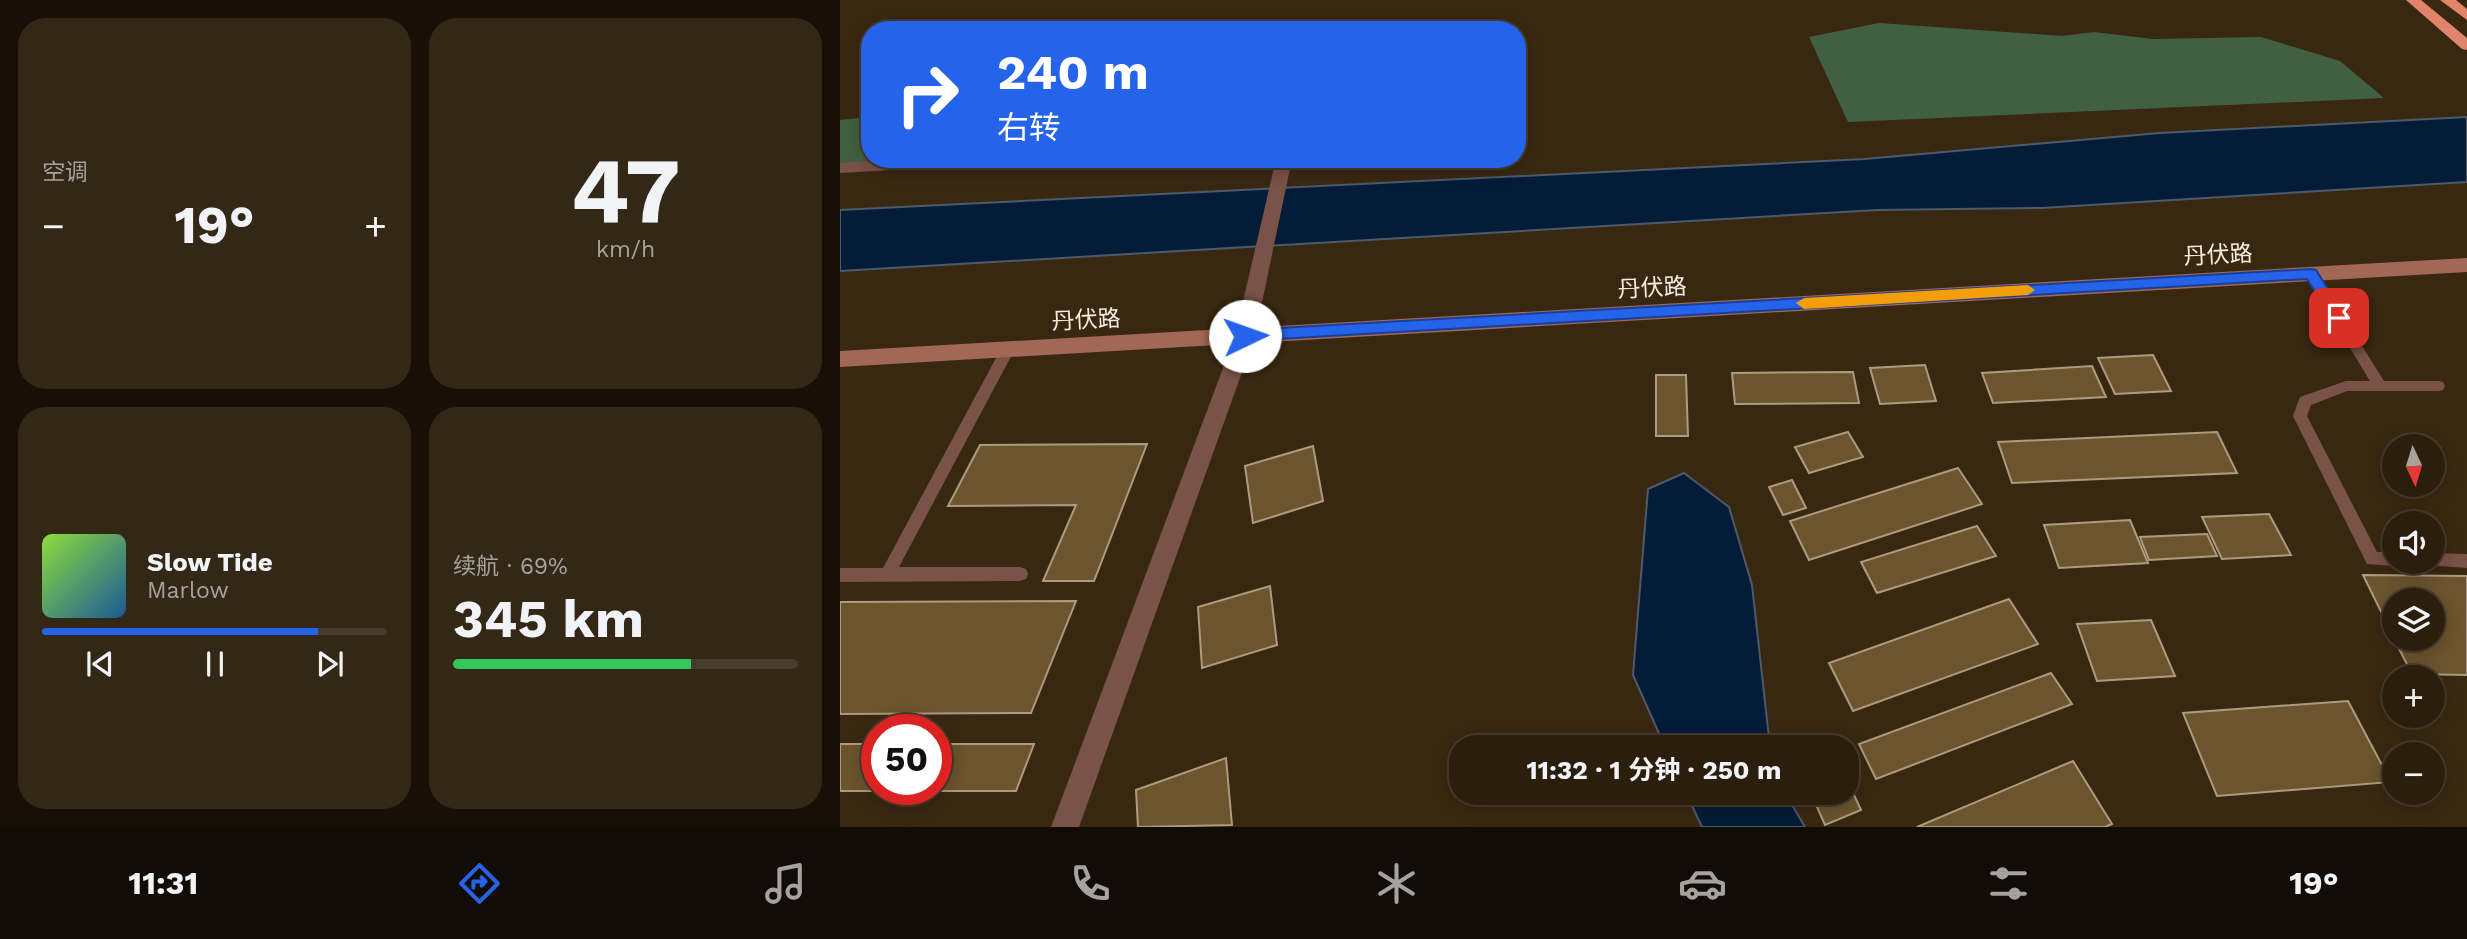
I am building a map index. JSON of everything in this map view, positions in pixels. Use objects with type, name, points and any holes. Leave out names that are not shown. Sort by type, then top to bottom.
[{"type":"highway","points":[[2413,0],[2467,46]]},
{"type":"highway","points":[[2447,0],[2467,16]]},
{"type":"main road","name":"丹伏路","points":[[840,359],[2467,265]]},
{"type":"street","points":[[840,168],[861,167]]},
{"type":"street","points":[[1065,827],[1245,336],[1282,168]]},
{"type":"lane","points":[[2311,274],[2380,386]]},
{"type":"lane","points":[[887,575],[1008,349]]},
{"type":"lane","points":[[2382,559],[2373,559],[2300,416],[2305,401],[2346,386],[2438,386]]},
{"type":"lane","points":[[2445,560],[2467,561]]},
{"type":"lane","points":[[840,575],[1020,574]]},
{"type":"green space","points":[[1879,23],[2062,36],[2094,32],[2153,39],[2261,37],[2340,61],[2384,98],[1848,122],[1809,37]]},
{"type":"green space","points":[[861,118],[861,165],[840,166],[840,120]]},
{"type":"water","points":[[2467,117],[2467,182],[2041,208],[1877,210],[840,271],[840,210],[1865,159],[2160,133]]},
{"type":"water","points":[[1684,473],[1729,507],[1752,585],[1769,735],[1660,735],[1633,675],[1648,489]]},
{"type":"water","points":[[1692,805],[1792,805],[1805,827],[1702,827]]},
{"type":"building","points":[[2153,355],[2171,391],[2115,394],[2098,358]]},
{"type":"building","points":[[1925,365],[1936,401],[1880,404],[1870,368]]},
{"type":"building","points":[[2092,366],[2106,397],[1993,403],[1982,373]]},
{"type":"building","points":[[1853,372],[1859,403],[1735,404],[1732,373]]},
{"type":"building","points":[[1656,375],[1686,375],[1688,436],[1656,436]]},
{"type":"building","points":[[1848,432],[1863,457],[1809,473],[1795,447]]},
{"type":"building","points":[[2217,432],[2237,473],[2012,483],[1998,442]]},
{"type":"building","points":[[1147,444],[1094,581],[1043,581],[1076,505],[948,506],[980,445]]},
{"type":"building","points":[[1313,446],[1323,501],[1253,523],[1245,466]]},
{"type":"building","points":[[1958,468],[1982,504],[1809,560],[1790,521]]},
{"type":"building","points":[[1792,480],[1806,508],[1783,515],[1769,487]]},
{"type":"building","points":[[2269,514],[2291,555],[2222,559],[2202,517]]},
{"type":"building","points":[[2130,520],[2148,563],[2059,568],[2044,525]]},
{"type":"building","points":[[1977,526],[1996,556],[1877,593],[1861,562]]},
{"type":"building","points":[[2207,534],[2217,556],[2149,560],[2140,537]]},
{"type":"building","points":[[2363,575],[2467,576],[2467,675],[2445,675],[2445,665],[2407,665],[2400,651],[2445,651],[2445,588],[2382,588],[2382,614]]},
{"type":"building","points":[[1270,586],[1277,645],[1202,668],[1198,607]]},
{"type":"building","points":[[2009,599],[2038,644],[1853,711],[1829,663]]},
{"type":"building","points":[[1076,601],[1031,713],[840,714],[840,602]]},
{"type":"building","points":[[2151,620],[2175,676],[2097,681],[2077,624]]},
{"type":"building","points":[[2051,673],[2072,704],[1876,779],[1859,744]]},
{"type":"building","points":[[2348,701],[2382,765],[2382,783],[2217,796],[2183,713]]},
{"type":"building","points":[[840,744],[861,744],[861,791],[840,791]]},
{"type":"building","points":[[952,744],[1034,744],[1016,791],[952,791]]},
{"type":"building","points":[[1226,758],[1232,825],[1138,827],[1136,790]]},
{"type":"building","points":[[2073,761],[2112,824],[2105,827],[1917,827]]},
{"type":"building","points":[[1816,805],[1859,805],[1861,810],[1825,825]]},
{"type":"slow traffic","points":[[1804,303],[2028,290]]},
{"type":"route","points":[[1245,336],[2311,274],[2339,318]]}]
